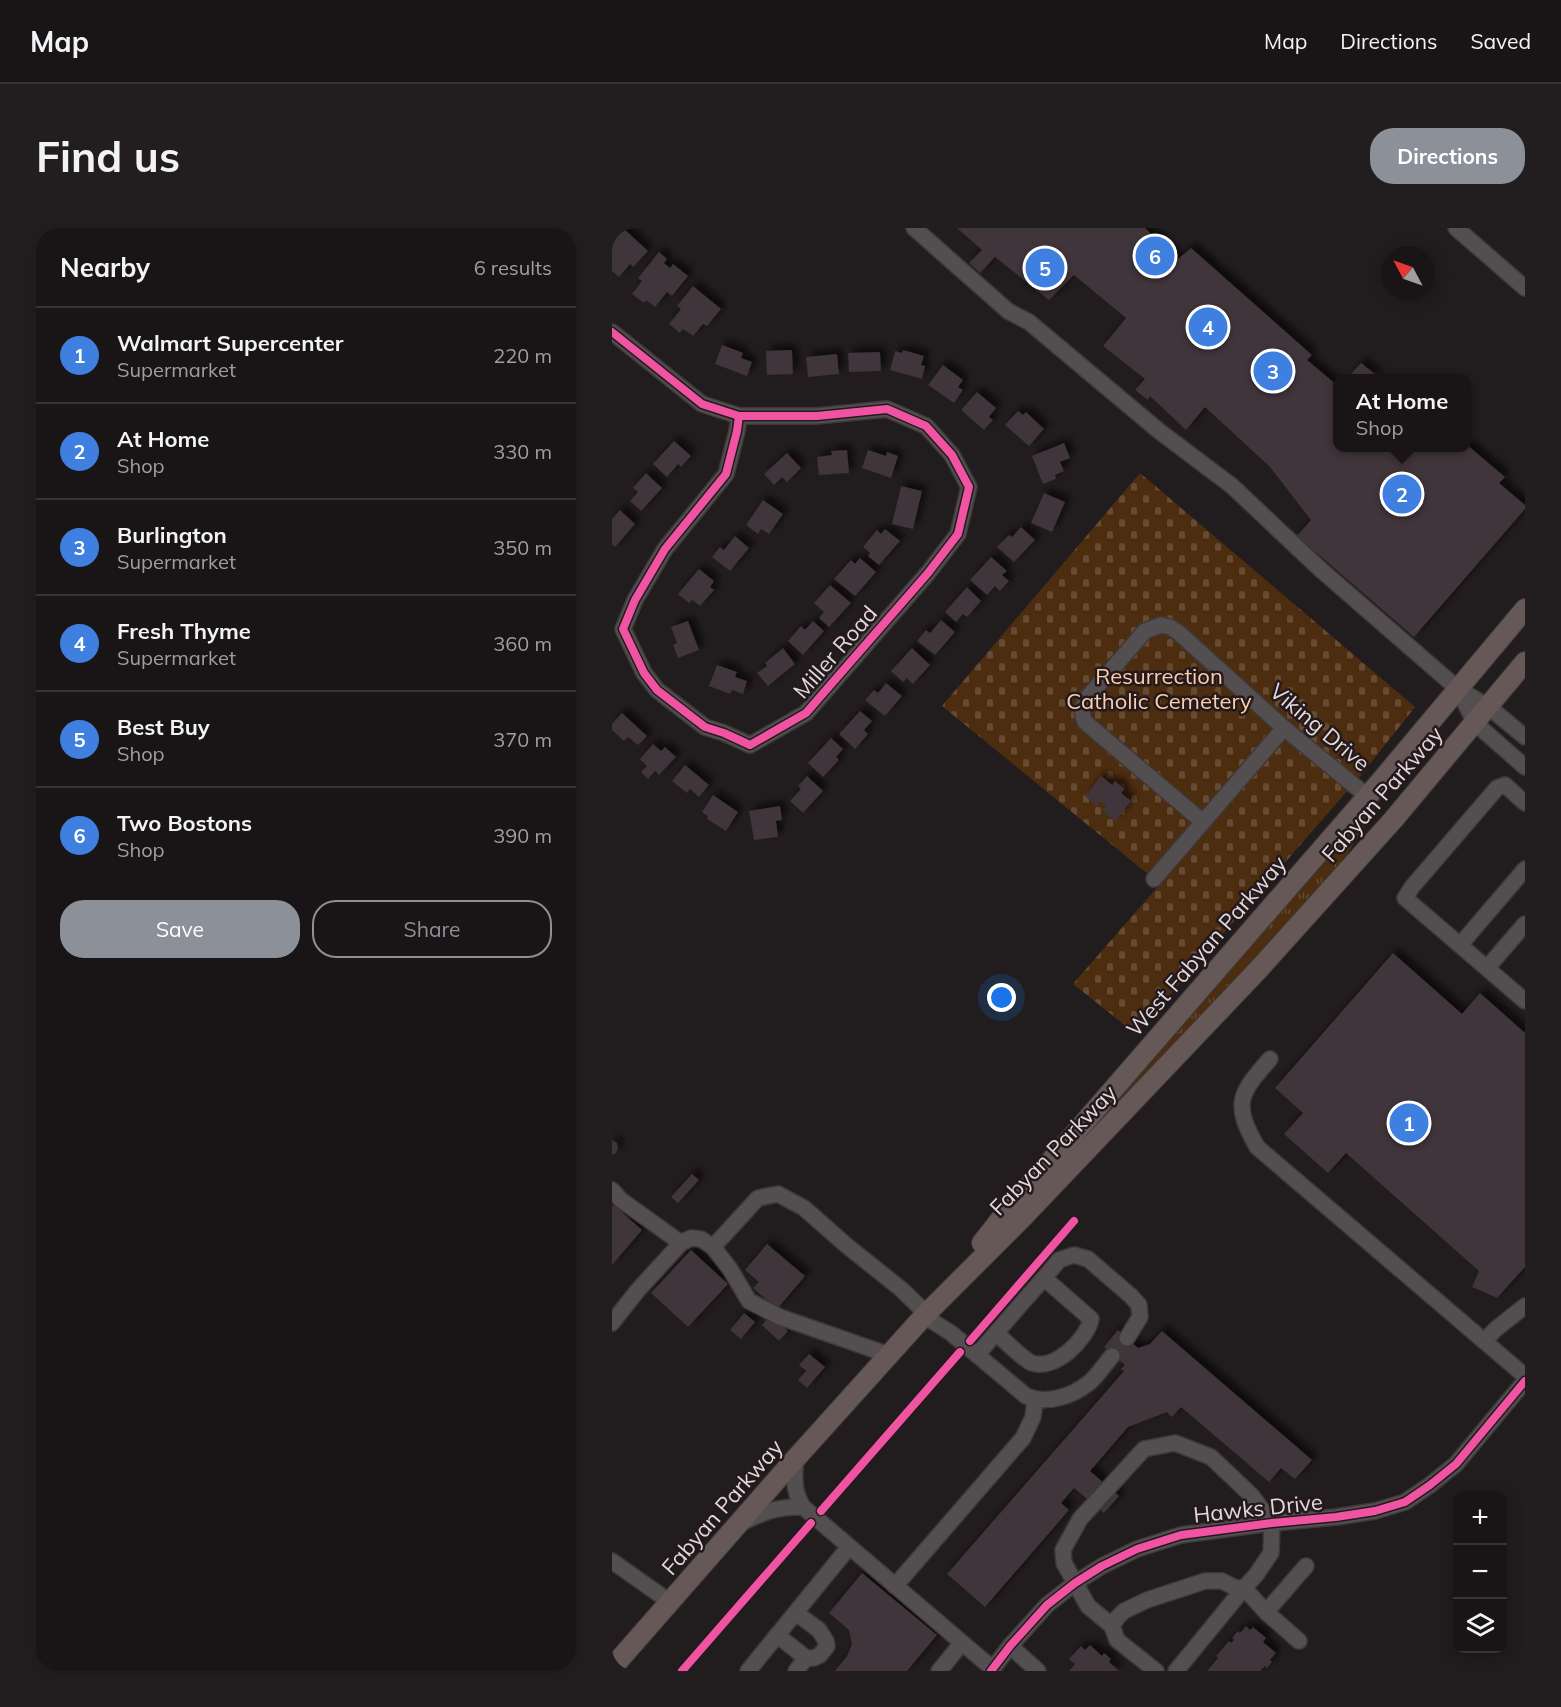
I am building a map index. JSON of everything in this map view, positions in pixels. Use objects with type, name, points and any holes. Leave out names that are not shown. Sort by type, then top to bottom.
[{"type":"main road","name":"West Fabyan Parkway","points":[[926,1314],[1004,1215],[1367,796],[1525,609]]},
{"type":"main road","name":"Fabyan Parkway","points":[[612,1668],[926,1314],[1258,970],[1393,819],[1525,662]]},
{"type":"street","points":[[914,228],[1008,311],[1029,322],[1159,431],[1232,486],[1320,569],[1458,689],[1489,707],[1525,737]]},
{"type":"street","points":[[1456,228],[1525,288]]},
{"type":"street","name":"Miller Road","points":[[612,332],[702,404],[739,416],[817,416],[887,409],[927,426],[952,455],[969,487],[958,534],[928,573],[806,713],[750,745],[705,727],[657,690],[644,673],[623,628],[635,600],[665,549],[726,474],[739,416]]},
{"type":"street","name":"Viking Drive","points":[[1203,822],[1085,722],[1082,715],[1082,708],[1087,698],[1134,642],[1145,631],[1161,625],[1178,632],[1284,728],[1367,796]]},
{"type":"street","points":[[1458,689],[1475,723],[1525,766]]},
{"type":"street","points":[[1154,879],[1284,728]]},
{"type":"street","points":[[1525,803],[1505,785],[1497,788],[1405,898],[1525,1001]]},
{"type":"street","points":[[1460,945],[1525,869]]},
{"type":"street","points":[[1487,968],[1525,924]]},
{"type":"street","points":[[1270,1059],[1250,1081],[1241,1099],[1244,1124],[1257,1147],[1525,1376]]},
{"type":"street","points":[[612,1190],[621,1200],[681,1243]]},
{"type":"street","points":[[714,1247],[758,1198],[777,1194],[804,1208],[926,1314],[1026,1396],[1035,1400],[1057,1399],[1074,1392],[1090,1381],[1112,1356]]},
{"type":"street","points":[[612,1323],[638,1290],[681,1243],[691,1238],[701,1239],[714,1247],[749,1301],[780,1317],[889,1355]]},
{"type":"street","points":[[977,1355],[1059,1260],[1074,1255],[1088,1259],[1139,1305],[1140,1317],[1127,1338]]},
{"type":"street","points":[[996,1333],[1030,1363],[1040,1364],[1061,1358],[1089,1328],[1091,1319],[1044,1278]]},
{"type":"street","points":[[1485,1341],[1497,1328],[1525,1306]]},
{"type":"street","name":"Hawks Drive","points":[[992,1670],[1047,1605],[1102,1566],[1137,1549],[1181,1535],[1336,1517],[1375,1511],[1405,1502],[1456,1464],[1525,1381]]},
{"type":"street","points":[[895,1586],[1023,1438],[1034,1417],[1035,1400]]},
{"type":"street","points":[[1156,1671],[1117,1640],[1113,1626],[1088,1606],[1064,1563],[1063,1550],[1080,1519],[1143,1449],[1175,1443],[1211,1457],[1252,1496],[1272,1523],[1271,1553],[1256,1575],[1176,1671]]},
{"type":"street","points":[[796,1458],[795,1489],[803,1507],[992,1670]]},
{"type":"street","points":[[738,1524],[763,1512],[785,1506],[803,1507]]},
{"type":"street","points":[[748,1671],[849,1547]]},
{"type":"street","points":[[612,1561],[670,1602]]},
{"type":"street","points":[[1266,1612],[1306,1566]]},
{"type":"street","points":[[1113,1626],[1124,1611],[1148,1600],[1204,1581],[1222,1581],[1236,1588],[1244,1588],[1266,1612],[1299,1641]]},
{"type":"street","points":[[777,1635],[807,1658],[820,1655],[826,1646],[826,1641],[819,1630],[796,1613]]},
{"type":"street","points":[[939,1671],[962,1643]]},
{"type":"street","points":[[1010,1646],[1038,1671]]},
{"type":"street","points":[[796,1671],[807,1658]]},
{"type":"green space","name":"Resurrection Catholic Cemetery","points":[[1140,473],[1415,707],[1362,774],[1136,1034],[1073,984],[1160,884],[942,706]]},
{"type":"green space","points":[[1377,795],[1381,799],[1323,894],[1018,1212]]},
{"type":"building","points":[[620,228],[623,228],[648,251],[633,267],[630,264],[619,277],[612,271],[612,237]]},
{"type":"building","points":[[957,228],[1145,228],[1178,259],[1191,248],[1312,355],[1307,360],[1333,382],[1333,452],[1471,452],[1471,448],[1505,477],[1499,483],[1525,505],[1525,509],[1414,637],[1297,536],[1311,520],[1270,467],[1205,407],[1186,430],[1150,396],[1148,400],[1135,390],[1145,379],[1103,346],[1126,318],[1074,275],[1049,300],[995,257],[980,273],[969,263],[982,250]]},
{"type":"building","points":[[659,252],[667,259],[664,263],[670,268],[673,264],[688,276],[672,296],[667,292],[655,307],[646,300],[644,303],[632,294],[642,281],[638,278]]},
{"type":"building","points":[[693,286],[721,309],[707,326],[703,324],[693,336],[683,329],[680,333],[669,324],[681,309],[677,306]]},
{"type":"building","points":[[722,345],[743,353],[741,358],[752,362],[747,376],[715,364]]},
{"type":"building","points":[[792,350],[793,374],[767,375],[766,351]]},
{"type":"building","points":[[903,350],[924,356],[921,365],[925,366],[922,379],[890,370],[895,351],[902,353]]},
{"type":"building","points":[[880,352],[881,371],[849,372],[848,353]]},
{"type":"building","points":[[837,354],[839,374],[808,377],[806,357]]},
{"type":"building","points":[[1361,363],[1375,374],[1351,374]]},
{"type":"building","points":[[943,365],[963,380],[958,387],[963,390],[954,403],[928,385]]},
{"type":"building","points":[[977,392],[996,408],[989,417],[993,420],[984,430],[961,410]]},
{"type":"building","points":[[1018,411],[1023,415],[1026,412],[1044,429],[1029,446],[1005,425]]},
{"type":"building","points":[[674,441],[691,456],[681,467],[678,464],[667,477],[653,464]]},
{"type":"building","points":[[1064,443],[1070,458],[1060,462],[1064,471],[1055,475],[1056,479],[1043,484],[1032,456]]},
{"type":"building","points":[[847,450],[849,473],[819,475],[817,457],[832,455],[831,451]]},
{"type":"building","points":[[868,450],[886,456],[887,452],[898,456],[891,478],[862,468]]},
{"type":"building","points":[[787,453],[801,468],[787,482],[782,477],[774,485],[764,474]]},
{"type":"building","points":[[646,473],[662,488],[641,511],[630,501],[638,492],[633,488]]},
{"type":"building","points":[[901,486],[922,491],[913,529],[892,524]]},
{"type":"building","points":[[1044,493],[1065,502],[1052,532],[1031,523]]},
{"type":"building","points":[[763,500],[783,514],[769,534],[761,529],[758,534],[746,525]]},
{"type":"building","points":[[620,510],[635,524],[615,547],[612,544],[612,519]]},
{"type":"building","points":[[1021,527],[1035,540],[1014,562],[997,547],[1009,535],[1012,537]]},
{"type":"building","points":[[885,529],[900,541],[879,565],[868,556],[870,553],[863,547],[877,530],[881,534]]},
{"type":"building","points":[[735,536],[749,548],[730,571],[712,557],[720,547],[724,550]]},
{"type":"building","points":[[991,557],[1007,571],[1002,575],[1009,581],[1000,591],[995,586],[987,595],[970,580]]},
{"type":"building","points":[[860,558],[876,572],[855,596],[834,579],[851,560],[855,564]]},
{"type":"building","points":[[699,569],[714,581],[710,587],[714,590],[700,606],[692,600],[689,603],[678,594]]},
{"type":"building","points":[[830,585],[851,603],[829,627],[819,618],[824,612],[814,603]]},
{"type":"building","points":[[967,587],[981,601],[967,617],[963,614],[956,622],[945,612]]},
{"type":"building","points":[[941,620],[955,632],[935,655],[917,641],[926,630],[930,633]]},
{"type":"building","points":[[688,621],[699,650],[678,658],[673,645],[677,643],[671,627]]},
{"type":"building","points":[[813,621],[824,631],[803,655],[788,641],[801,626],[805,630]]},
{"type":"building","points":[[783,648],[795,664],[768,686],[757,673],[767,666],[765,663]]},
{"type":"building","points":[[912,648],[930,665],[913,684],[907,678],[903,682],[891,671]]},
{"type":"building","points":[[717,665],[737,672],[735,677],[747,681],[743,694],[732,690],[730,694],[709,686]]},
{"type":"building","points":[[886,683],[902,696],[885,716],[865,700],[874,690],[878,693]]},
{"type":"building","points":[[860,711],[872,721],[864,730],[868,734],[855,749],[839,734]]},
{"type":"building","points":[[622,713],[647,736],[638,745],[628,737],[624,741],[612,730],[612,724]]},
{"type":"building","points":[[831,738],[843,749],[836,757],[839,760],[823,777],[808,763]]},
{"type":"building","points":[[653,744],[661,751],[665,747],[676,757],[659,775],[655,771],[648,779],[641,772],[647,766],[640,759]]},
{"type":"building","points":[[685,765],[709,785],[699,797],[690,789],[687,793],[672,781]]},
{"type":"building","points":[[807,776],[823,791],[803,813],[790,801],[801,789],[798,786]]},
{"type":"building","points":[[1101,776],[1112,785],[1115,781],[1124,789],[1121,793],[1131,801],[1115,821],[1102,810],[1106,806],[1100,801],[1097,806],[1085,796]]},
{"type":"building","points":[[713,795],[738,812],[726,831],[707,819],[708,816],[702,812]]},
{"type":"building","points":[[780,806],[782,820],[776,821],[778,837],[754,840],[749,811]]},
{"type":"building","points":[[1393,953],[1462,1014],[1480,993],[1525,1033],[1525,1267],[1497,1298],[1472,1287],[1479,1271],[1346,1153],[1328,1173],[1284,1134],[1303,1113],[1275,1088]]},
{"type":"building","points":[[612,1140],[617,1143],[618,1148],[612,1155]]},
{"type":"building","points":[[692,1174],[699,1180],[678,1203],[671,1197]]},
{"type":"building","points":[[614,1205],[642,1230],[612,1265],[612,1207]]},
{"type":"building","points":[[767,1244],[805,1276],[777,1309],[753,1288],[759,1282],[745,1270]]},
{"type":"building","points":[[691,1250],[728,1284],[688,1327],[651,1293]]},
{"type":"building","points":[[744,1313],[755,1322],[741,1339],[730,1330]]},
{"type":"building","points":[[771,1315],[788,1331],[779,1341],[762,1325]]},
{"type":"building","points":[[1118,1330],[1138,1348],[1150,1344],[1162,1331],[1312,1460],[1295,1479],[1281,1468],[1269,1482],[1181,1407],[1172,1417],[1167,1412],[1128,1427],[1090,1471],[1119,1496],[1104,1513],[1074,1488],[1061,1503],[1069,1510],[985,1607],[947,1574],[1124,1371],[1121,1369],[1125,1365],[1104,1347]]},
{"type":"building","points":[[809,1354],[825,1367],[807,1388],[798,1380],[806,1371],[799,1365]]},
{"type":"building","points":[[862,1573],[937,1635],[907,1671],[835,1671],[847,1656],[852,1644],[849,1630],[829,1613]]},
{"type":"building","points":[[1246,1626],[1250,1630],[1253,1627],[1266,1638],[1263,1642],[1276,1653],[1267,1668],[1265,1666],[1260,1671],[1207,1671],[1229,1641],[1231,1643],[1238,1631],[1240,1633]]},
{"type":"building","points":[[1090,1645],[1102,1656],[1104,1653],[1111,1659],[1109,1662],[1119,1671],[1069,1671],[1075,1664],[1069,1659],[1081,1646],[1085,1650]]},
{"type":"tunnel","points":[[1112,1356],[1127,1338]]},
{"type":"cycle path","points":[[612,332],[702,404],[739,416],[817,416],[887,409],[926,426],[952,455],[969,487],[958,534],[928,573],[806,713],[750,745],[705,727],[657,690],[644,673],[623,629],[635,600],[665,549],[726,474],[739,416]]},
{"type":"cycle path","points":[[970,1341],[1074,1221]]},
{"type":"cycle path","points":[[821,1511],[960,1352]]},
{"type":"cycle path","points":[[991,1671],[1047,1605],[1102,1566],[1137,1549],[1181,1535],[1336,1517],[1375,1511],[1405,1502],[1456,1464],[1525,1381]]},
{"type":"cycle path","points":[[682,1671],[811,1523]]},
{"type":"place","name":"Two Bostons","points":[[1155,256]]},
{"type":"place","name":"Best Buy","points":[[1045,268]]},
{"type":"place","name":"Fresh Thyme","points":[[1208,327]]},
{"type":"place","name":"Burlington","points":[[1273,371]]},
{"type":"place","name":"At Home","points":[[1402,494]]},
{"type":"place","name":"Walmart Supercenter","points":[[1409,1123]]}]
